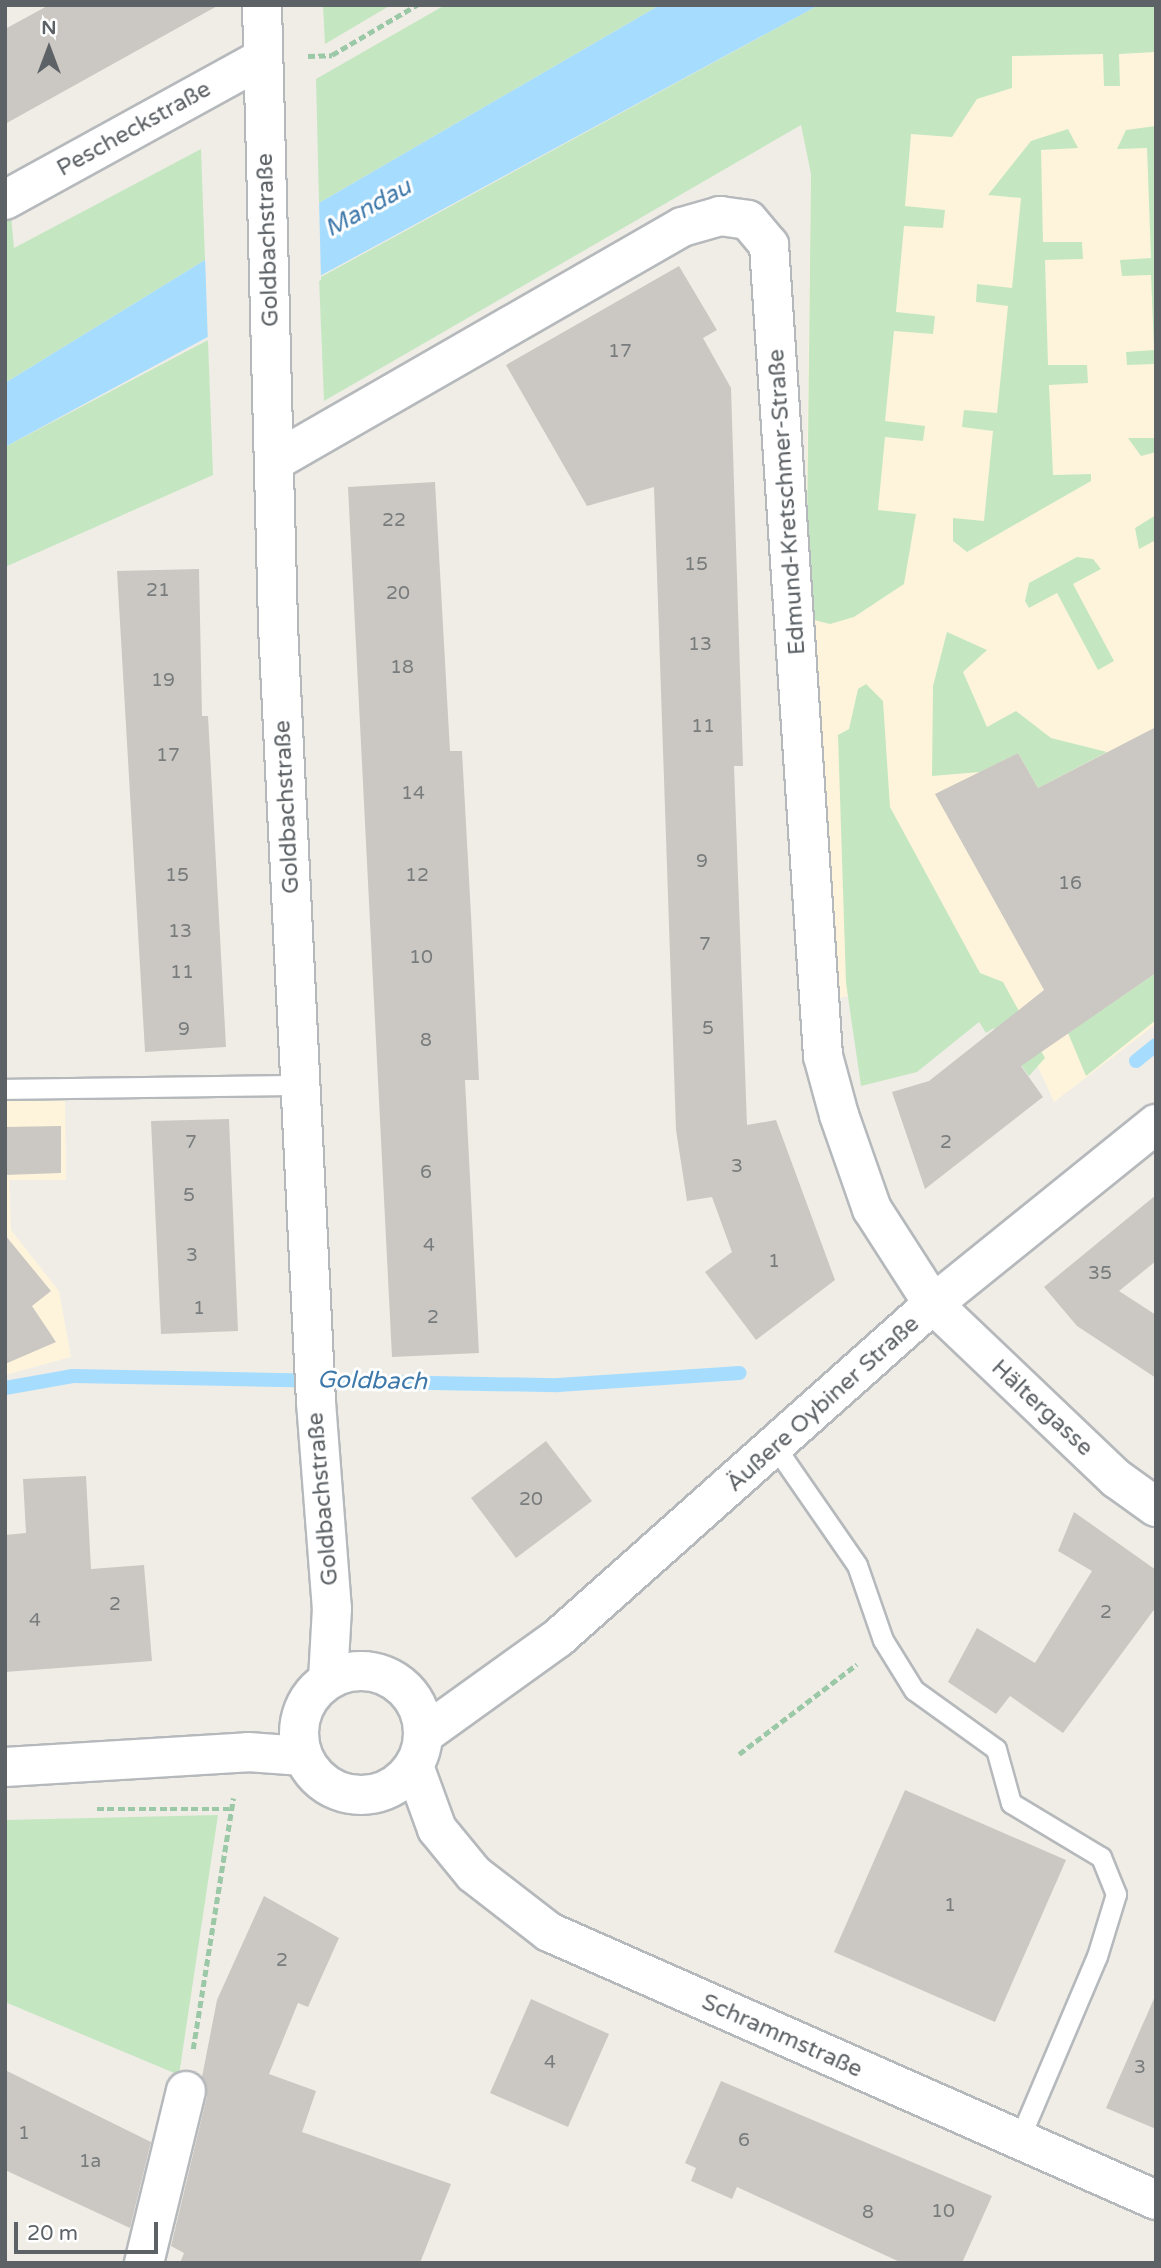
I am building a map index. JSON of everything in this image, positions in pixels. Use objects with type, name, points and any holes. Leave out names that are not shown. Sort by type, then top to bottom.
[{"type":"street","name":"Goldbachstraße","points":[[262,5],[274,444],[300,1085],[316,1402],[332,1608],[343,1675]]},
{"type":"street","name":"Pescheckstraße","points":[[5,200],[262,58]]},
{"type":"street","name":"Edmund-Kretschmer-Straße","points":[[274,444],[682,227],[720,216],[748,220],[769,245],[823,1056],[872,1209],[933,1304]]},
{"type":"street","name":"Äußere Oybiner Straße","points":[[419,1751],[776,1448],[933,1304],[1156,1124]]},
{"type":"street","name":"Hältergasse","points":[[933,1304],[1117,1479],[1156,1507]]},
{"type":"street","points":[[343,1675],[392,1678],[406,1690],[419,1751],[401,1781],[363,1796],[327,1785],[301,1741],[307,1700],[343,1675]]},
{"type":"street","points":[[406,1690],[493,1686]]},
{"type":"street","points":[[5,1767],[248,1752],[301,1741]]},
{"type":"street","name":"Schrammstraße","points":[[419,1751],[438,1829],[474,1874],[549,1932],[1156,2200]]},
{"type":"street","name":"Schrammstraße","points":[[363,1796],[438,1829]]},
{"type":"street","points":[[144,2263],[186,2091]]},
{"type":"lane","points":[[5,1090],[300,1085]]},
{"type":"lane","points":[[776,1448],[857,1564],[883,1640],[915,1690],[996,1749],[1011,1803],[1101,1857],[1116,1894],[1097,1956],[1019,2140]]},
{"type":"path","points":[[262,58],[332,55],[417,5]]},
{"type":"path","points":[[739,1754],[825,1693],[883,1640]]},
{"type":"path","points":[[186,2091],[229,1809],[248,1752]]},
{"type":"path","points":[[93,1809],[229,1809]]},
{"type":"shaded area","points":[[1156,5],[1156,1024],[1054,1102],[1005,994],[920,979],[827,1001],[804,673],[811,174],[922,79]]},
{"type":"shaded area","points":[[5,1099],[65,1101],[66,1180],[9,1180],[11,1230],[59,1291],[71,1357],[5,1375]]},
{"type":"green space","points":[[323,5],[391,5],[325,44]]},
{"type":"green space","points":[[445,5],[660,5],[319,203],[316,79]]},
{"type":"green space","points":[[819,5],[1156,5],[1156,52],[1119,54],[1120,86],[1104,86],[1103,54],[1012,56],[1012,88],[977,99],[952,137],[911,134],[905,206],[945,210],[943,228],[904,226],[896,312],[935,316],[933,334],[894,331],[885,421],[925,426],[923,441],[885,437],[878,510],[916,514],[904,584],[854,617],[830,624],[806,618],[811,174],[801,125],[324,401],[319,278]]},
{"type":"green space","points":[[1156,126],[1156,379],[1155,364],[1127,365],[1126,352],[1154,350],[1151,275],[1122,276],[1120,260],[1151,258],[1147,148],[1117,149],[1126,130]]},
{"type":"green space","points":[[1068,129],[1078,148],[1041,150],[1043,242],[1082,242],[1083,259],[1045,260],[1048,365],[1087,365],[1088,383],[1049,385],[1053,475],[1091,474],[1091,481],[967,552],[953,541],[953,518],[984,521],[993,431],[962,427],[964,410],[997,413],[1008,306],[976,302],[977,284],[1012,288],[1021,198],[988,195],[1031,141]]},
{"type":"green space","points":[[201,149],[205,260],[5,383],[5,218],[11,215],[14,248]]},
{"type":"green space","points":[[208,340],[213,475],[5,567],[5,447]]},
{"type":"green space","points":[[1128,438],[1156,438],[1156,452],[1141,456]]},
{"type":"green space","points":[[1156,515],[1156,540],[1139,549],[1135,528]]},
{"type":"green space","points":[[1077,557],[1093,559],[1101,569],[1073,584],[1114,661],[1098,670],[1057,593],[1029,608],[1025,601],[1029,583]]},
{"type":"green space","points":[[947,632],[987,650],[963,672],[987,727],[1016,711],[1051,738],[1107,752],[1038,788],[1018,753],[980,772],[932,776],[933,686]]},
{"type":"green space","points":[[866,684],[883,701],[890,807],[980,973],[1003,982],[1045,1058],[1029,1076],[994,1028],[986,1033],[979,1022],[917,1072],[861,1086],[846,983],[838,735],[849,729],[858,689]]},
{"type":"green space","points":[[1156,973],[1156,1020],[1086,1076],[1068,1033]]},
{"type":"green space","points":[[218,1815],[179,2075],[5,2002],[5,1820]]},
{"type":"water","name":"Mandau","points":[[660,5],[819,5],[5,447],[5,383],[205,260],[319,203]]},
{"type":"pier","points":[[319,199],[321,280],[208,344],[205,256]]},
{"type":"building","points":[[49,5],[219,5],[5,124],[5,29]]},
{"type":"building","points":[[679,266],[717,330],[703,338],[731,388],[743,766],[734,766],[747,1125],[776,1120],[835,1280],[756,1340],[705,1272],[732,1252],[712,1197],[687,1201],[676,1130],[654,487],[587,506],[506,365]]},
{"type":"building","points":[[435,482],[450,751],[462,751],[471,915],[479,1080],[465,1080],[479,1353],[392,1357],[348,487]]},
{"type":"building","points":[[199,569],[202,716],[208,716],[226,1047],[145,1052],[117,571]]},
{"type":"building","points":[[1156,727],[1156,973],[1021,1066],[1043,1097],[925,1189],[892,1092],[929,1081],[1044,990],[935,794],[1018,753],[1038,788]]},
{"type":"building","points":[[229,1119],[238,1331],[161,1334],[151,1121]]},
{"type":"building","points":[[61,1126],[61,1173],[5,1175],[5,1127]]},
{"type":"building","points":[[1156,1195],[1156,1261],[1119,1291],[1156,1315],[1156,1378],[1077,1326],[1044,1287]]},
{"type":"building","points":[[5,1235],[51,1291],[32,1306],[56,1342],[5,1364]]},
{"type":"building","points":[[546,1441],[592,1501],[516,1558],[471,1498]]},
{"type":"building","points":[[86,1476],[91,1569],[144,1565],[152,1661],[5,1672],[5,1535],[26,1533],[23,1479]]},
{"type":"building","points":[[1074,1512],[1156,1570],[1156,1607],[1063,1733],[1010,1696],[996,1714],[948,1682],[977,1628],[1035,1663],[1092,1571],[1058,1551]]},
{"type":"building","points":[[905,1790],[1066,1860],[995,2022],[834,1952]]},
{"type":"building","points":[[264,1896],[339,1938],[308,2007],[298,2003],[269,2074],[316,2091],[302,2132],[451,2184],[420,2263],[180,2263],[184,2253],[171,2246],[207,2096],[202,2077],[217,2000]]},
{"type":"building","points":[[1156,1994],[1156,2129],[1106,2108]]},
{"type":"building","points":[[531,1999],[609,2034],[568,2127],[490,2093]]},
{"type":"building","points":[[5,2070],[151,2142],[130,2228],[5,2170]]},
{"type":"building","points":[[721,2081],[992,2196],[962,2263],[902,2263],[737,2187],[732,2199],[691,2181],[696,2168],[685,2163]]},
{"type":"waterway","name":"Goldbach","points":[[1136,1061],[1156,1045]]},
{"type":"waterway","name":"Goldbach","points":[[5,1388],[73,1376],[558,1385],[740,1373]]}]
